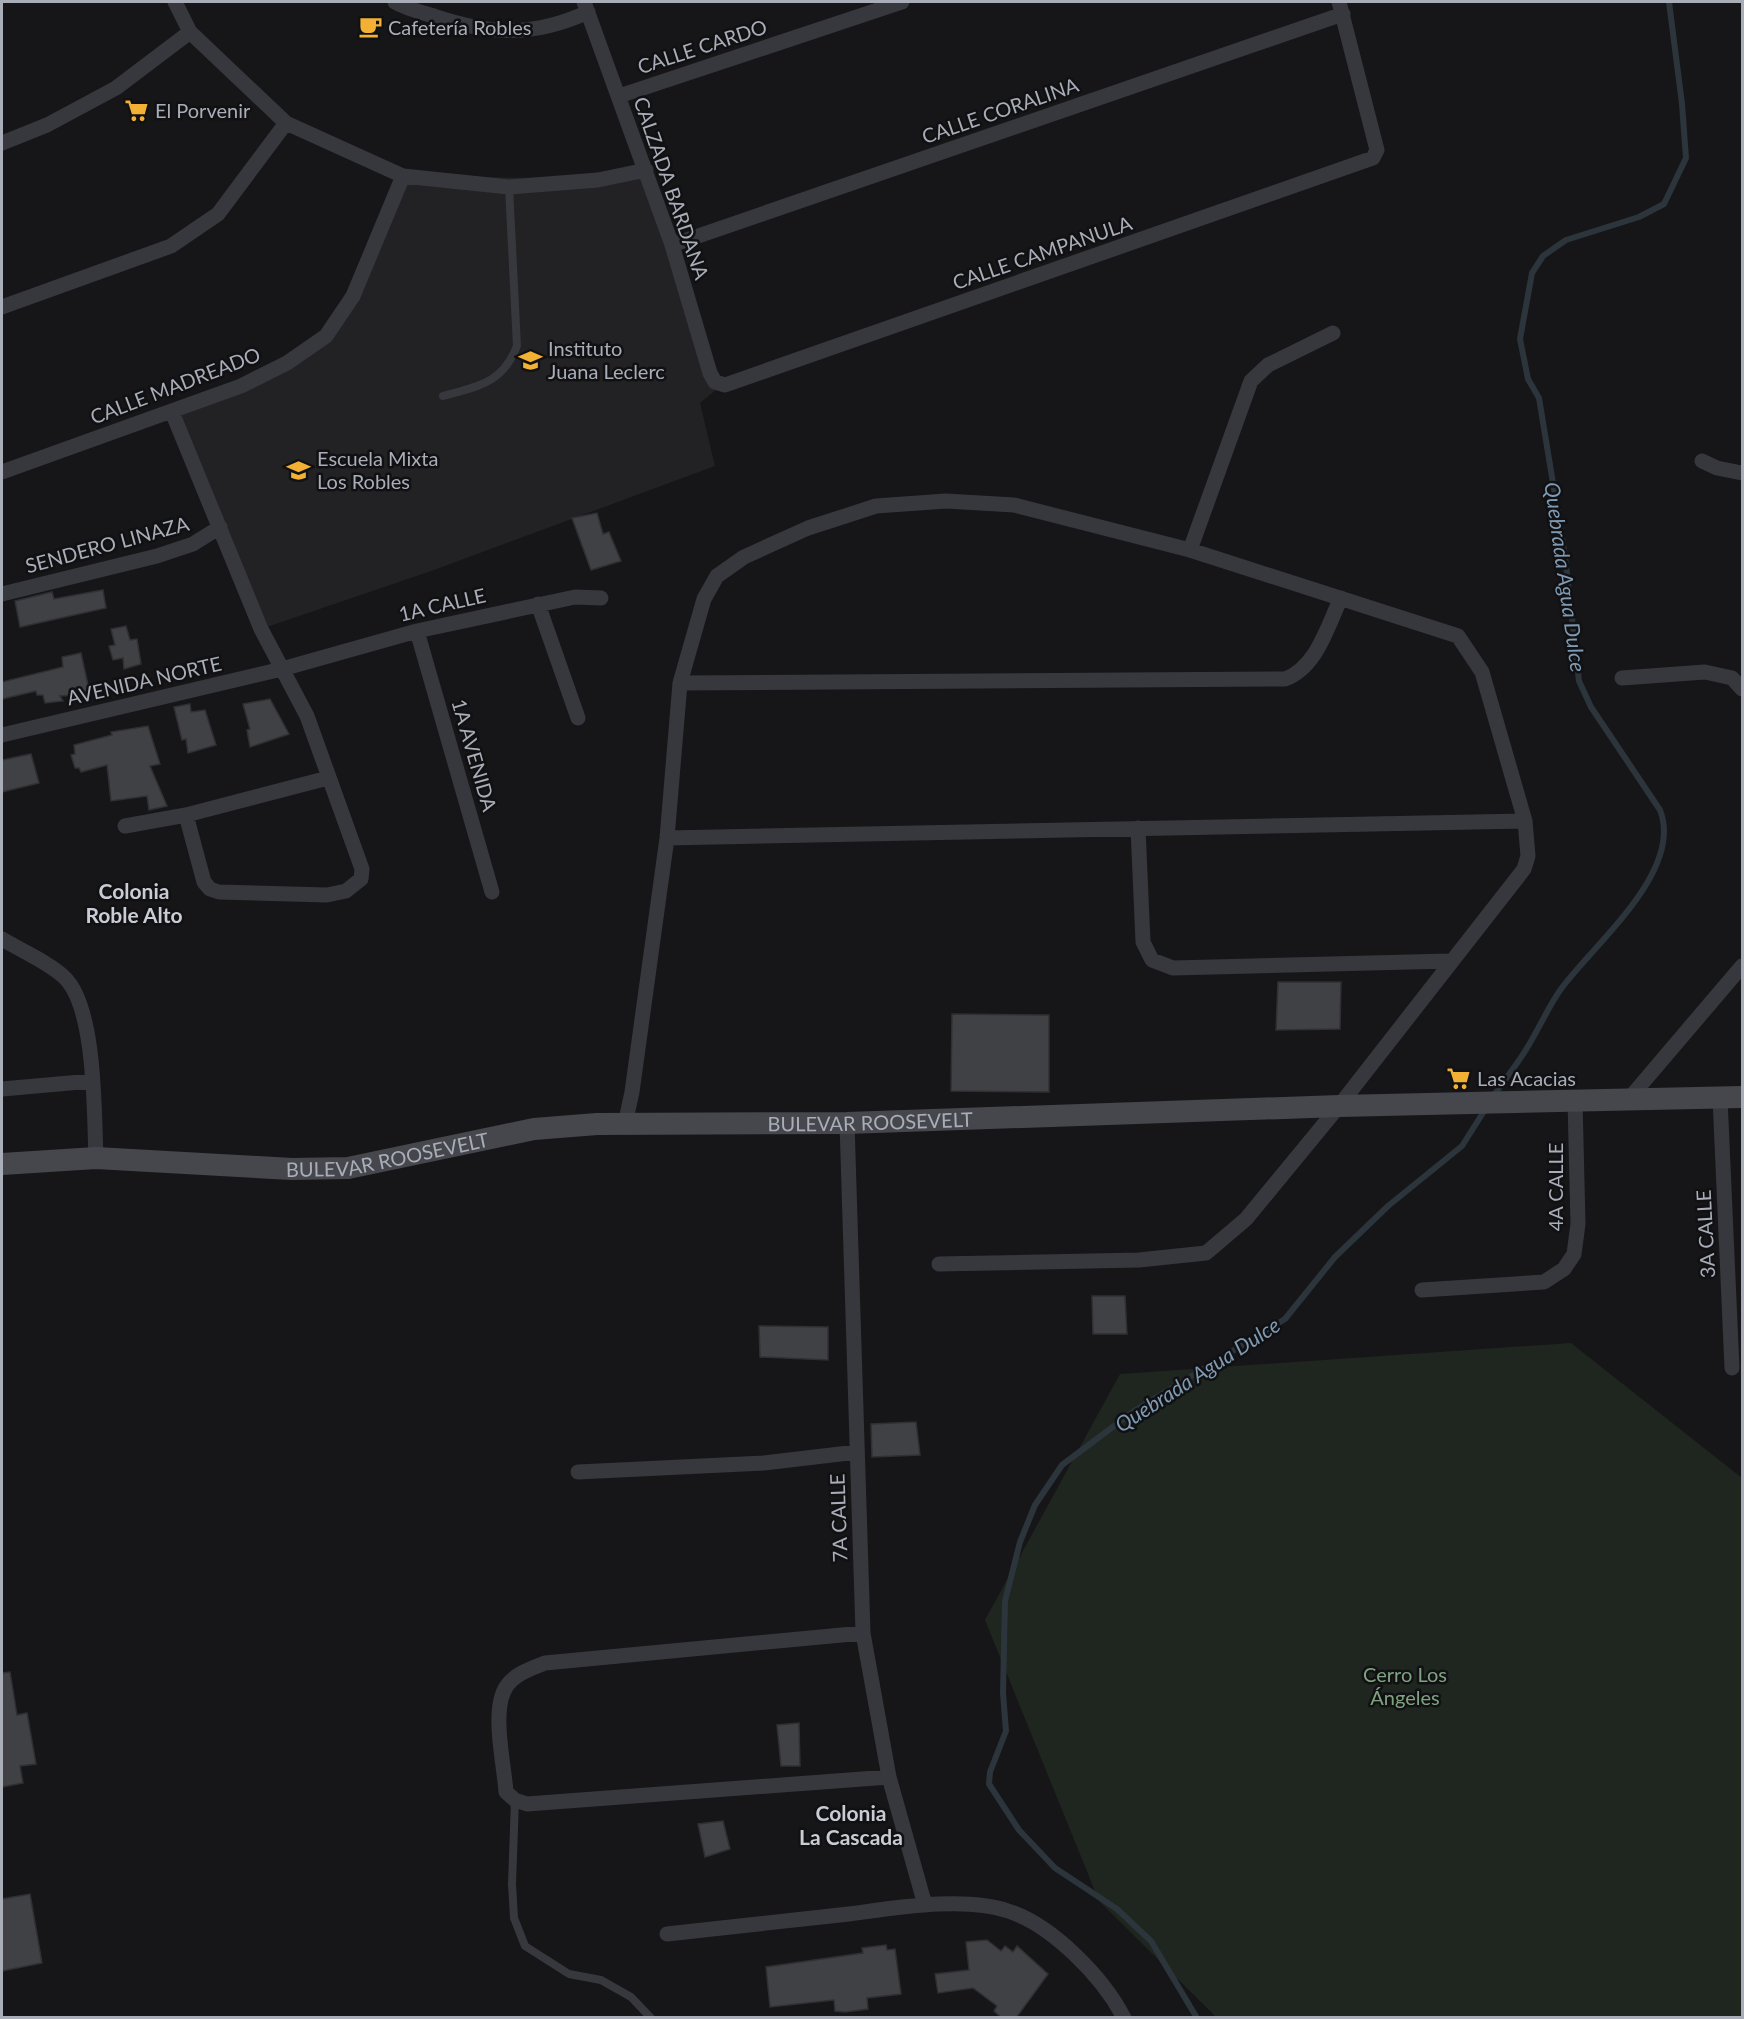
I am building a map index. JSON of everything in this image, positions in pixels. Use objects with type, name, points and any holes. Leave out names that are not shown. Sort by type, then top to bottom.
[{"type":"main road","name":"BULEVAR ROOSEVELT","points":[[2,1164],[96,1158],[292,1169],[348,1168],[534,1129],[625,1124],[847,1123],[1339,1106],[1743,1097]]},
{"type":"street","points":[[175,2],[190,32],[286,123],[403,176],[508,187],[598,180],[646,170]]},
{"type":"street","points":[[395,2],[459,24],[491,31],[522,31],[560,25],[586,7]]},
{"type":"street","name":"CALLE CARDO","points":[[619,96],[902,2]]},
{"type":"street","name":"CALZADA BARDANA","points":[[586,7],[672,245],[710,373],[715,382],[722,385]]},
{"type":"street","name":"CALLE CAMPANULA","points":[[722,385],[730,385],[1376,155],[1377,150],[1341,8]]},
{"type":"street","name":"CALLE CORALINA","points":[[672,245],[1341,8]]},
{"type":"street","points":[[2,143],[47,125],[116,88],[190,32]]},
{"type":"street","points":[[2,307],[171,246],[218,214],[286,123]]},
{"type":"street","name":"CALLE MADREADO","points":[[2,472],[172,412],[250,381],[287,363],[326,336],[353,296],[403,176]]},
{"type":"street","points":[[1190,550],[1251,381],[1268,365],[1333,333]]},
{"type":"street","points":[[172,412],[261,629],[289,668],[362,870],[361,879],[346,891],[327,896],[219,892],[210,889],[204,882],[186,815]]},
{"type":"street","points":[[1702,461],[1717,468],[1743,474]]},
{"type":"street","points":[[625,1124],[632,1092],[667,838],[680,683],[704,599],[717,576],[744,557],[808,528],[876,506],[946,501],[1014,505],[1190,550],[1458,636],[1482,672],[1525,820],[1528,856],[1524,869],[1339,1106],[1246,1219],[1206,1253],[1139,1260],[939,1264]]},
{"type":"street","name":"SENDERO LINAZA","points":[[2,594],[157,556],[201,540],[220,527]]},
{"type":"street","name":"1A CALLE","points":[[289,668],[417,631],[575,597],[601,598]]},
{"type":"street","points":[[680,683],[1285,679],[1300,673],[1310,663],[1341,598]]},
{"type":"street","points":[[538,604],[578,718]]},
{"type":"street","name":"1A AVENIDA","points":[[417,631],[492,892]]},
{"type":"street","name":"AVENIDA NORTE","points":[[2,735],[289,668]]},
{"type":"street","points":[[1622,678],[1705,672],[1732,678],[1743,689]]},
{"type":"street","points":[[125,826],[186,815],[328,778]]},
{"type":"street","points":[[667,838],[1525,820]]},
{"type":"street","points":[[1138,828],[1143,942],[1152,960],[1173,968],[1450,961]]},
{"type":"street","points":[[2,939],[64,977],[78,994],[89,1043],[96,1158]]},
{"type":"street","points":[[1628,1100],[1743,966]]},
{"type":"street","points":[[2,1089],[92,1081]]},
{"type":"street","name":"3A CALLE","points":[[1720,1098],[1732,1368]]},
{"type":"street","name":"4A CALLE","points":[[1422,1290],[1544,1282],[1564,1269],[1574,1254],[1578,1224],[1575,1100]]},
{"type":"street","name":"7A CALLE","points":[[847,1123],[863,1633],[889,1777],[925,1905]]},
{"type":"street","points":[[578,1472],[764,1463],[857,1452]]},
{"type":"street","points":[[863,1633],[545,1663],[523,1672],[507,1686],[498,1708],[506,1792],[515,1800],[527,1804],[889,1777]]},
{"type":"street","points":[[667,1934],[925,1905],[990,1906],[1010,1911],[1042,1927],[1081,1960],[1124,2018]]},
{"type":"lane","points":[[443,396],[489,383],[510,364],[517,346],[508,187]]},
{"type":"lane","points":[[515,1800],[512,1884],[514,1918],[525,1946],[569,1974],[601,1980],[631,1997],[651,2018]]},
{"type":"shaded area","name":"Instituto Juana Leclerc","points":[[408,170],[461,177],[547,178],[646,170],[722,385],[700,403],[715,466],[434,570],[261,629],[172,412],[326,336]]},
{"type":"green space","name":"Cerro Los Ángeles","points":[[1571,1343],[1742,1478],[1742,2017],[1216,2017],[1099,1901],[985,1620],[1120,1374]]},
{"type":"building","points":[[597,513],[603,534],[609,532],[621,561],[591,570],[572,518]]},
{"type":"building","points":[[103,590],[106,608],[20,627],[15,601],[52,592],[54,599]]},
{"type":"building","points":[[126,626],[130,640],[137,639],[141,664],[124,669],[123,658],[113,660],[109,646],[115,645],[111,629]]},
{"type":"building","points":[[81,653],[90,694],[60,696],[63,701],[45,703],[43,695],[37,695],[36,691],[2,699],[2,682],[63,667],[62,657]]},
{"type":"building","points":[[270,699],[289,734],[250,747],[247,730],[250,729],[243,704]]},
{"type":"building","points":[[190,704],[191,712],[205,710],[216,745],[188,753],[186,739],[182,740],[174,707]]},
{"type":"building","points":[[148,726],[160,764],[150,766],[167,806],[149,810],[147,796],[111,801],[107,765],[81,772],[79,768],[75,768],[71,755],[75,754],[74,745],[112,735],[111,732]]},
{"type":"building","points":[[31,754],[39,783],[2,792],[2,760]]},
{"type":"building","points":[[1278,982],[1341,982],[1340,1029],[1276,1030]]},
{"type":"building","points":[[952,1014],[1049,1015],[1049,1092],[951,1091]]},
{"type":"building","points":[[1092,1296],[1125,1296],[1127,1334],[1093,1334]]},
{"type":"building","points":[[759,1326],[828,1327],[828,1360],[760,1357]]},
{"type":"building","points":[[916,1422],[920,1455],[872,1457],[871,1424]]},
{"type":"building","points":[[10,1672],[17,1715],[27,1713],[36,1764],[20,1766],[23,1783],[2,1787],[2,1673]]},
{"type":"building","points":[[799,1723],[800,1766],[781,1766],[777,1725]]},
{"type":"building","points":[[723,1821],[730,1849],[705,1857],[698,1824]]},
{"type":"building","points":[[30,1894],[42,1963],[2,1971],[2,1899]]},
{"type":"building","points":[[987,1940],[1001,1951],[1005,1946],[1013,1952],[1017,1946],[1048,1974],[1016,2018],[1002,2018],[994,2011],[997,2006],[973,1988],[938,1993],[935,1974],[969,1970],[966,1942]]},
{"type":"building","points":[[886,1945],[887,1950],[895,1949],[901,1994],[867,1998],[868,2009],[845,2012],[835,2011],[834,2000],[770,2007],[766,1967],[863,1953],[862,1948]]},
{"type":"waterway","name":"Quebrada Agua Dulce","points":[[1493,1097],[1523,1054],[1561,989],[1632,906],[1648,882],[1659,857],[1664,833],[1660,810],[1591,707],[1579,681],[1565,556],[1539,398],[1528,379],[1520,339],[1532,273],[1543,256],[1566,240],[1639,217],[1664,204],[1686,158],[1682,104],[1669,2]]},
{"type":"waterway","name":"Quebrada Agua Dulce","points":[[1197,2018],[1151,1941],[1117,1909],[1055,1868],[1019,1830],[989,1784],[990,1772],[1006,1731],[1003,1693],[1005,1601],[1020,1542],[1035,1505],[1062,1465],[1134,1411],[1285,1319],[1335,1257],[1388,1206],[1462,1146],[1486,1108]]},
{"type":"place","name":"Cafetería Robles","points":[[370,27]]},
{"type":"place","name":"El Porvenir","points":[[137,110]]},
{"type":"place","name":"Instituto Juana Leclerc","points":[[530,360]]},
{"type":"place","name":"Escuela Mixta Los Robles","points":[[299,470]]},
{"type":"place","name":"Las Acacias","points":[[1459,1078]]},
{"type":"district","name":"Colonia Roble Alto","points":[[134,902]]},
{"type":"district","name":"Colonia La Cascada","points":[[851,1824]]}]
